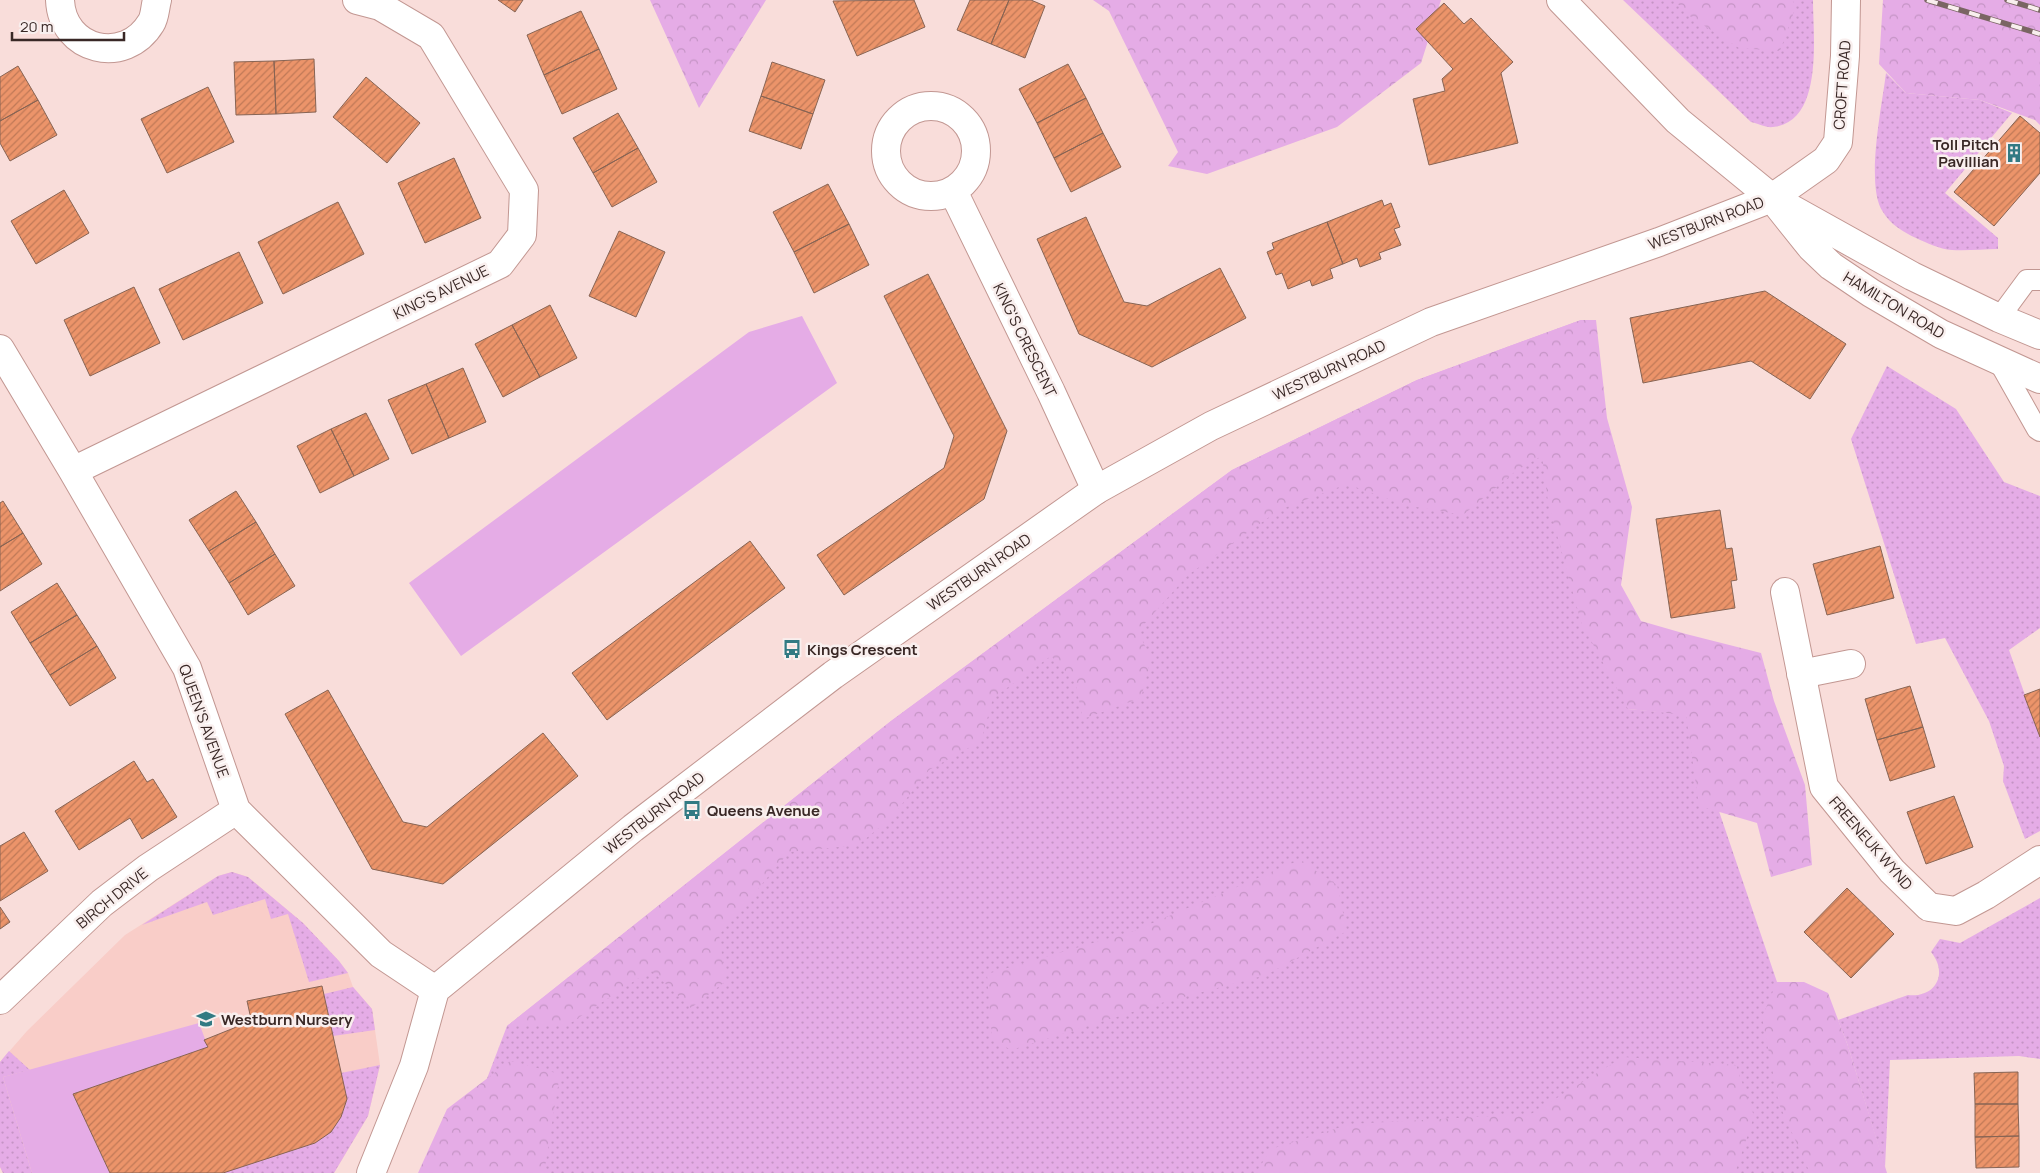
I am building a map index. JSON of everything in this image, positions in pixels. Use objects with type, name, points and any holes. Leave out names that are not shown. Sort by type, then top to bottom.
[{"type":"street","points":[[60,0],[61,14],[72,34],[92,46],[116,49],[137,39],[152,22],[157,0]]},
{"type":"street","name":"KING'S AVENUE","points":[[73,471],[500,264],[522,235],[524,190],[431,36],[380,6],[357,0]]},
{"type":"street","name":"HAMILTON ROAD","points":[[1561,0],[1678,121],[1772,198],[1912,276],[1999,318],[2040,335]]},
{"type":"street","name":"CROFT ROAD","points":[[1772,198],[1826,160],[1838,142],[1845,56],[1846,0]]},
{"type":"street","name":"KING'S CRESCENT","points":[[953,191],[1051,392],[1096,490]]},
{"type":"street","name":"HAMILTON ROAD","points":[[1772,198],[1811,247],[1831,266],[1913,319],[2040,379]]},
{"type":"street","name":"WESTBURN ROAD","points":[[436,990],[633,828],[825,680],[1096,490],[1210,426],[1431,322],[1659,242],[1772,198]]},
{"type":"street","name":"QUEEN'S AVENUE","points":[[0,349],[187,668],[236,810],[381,954],[436,990]]},
{"type":"street","name":"FREENEUK WYND","points":[[1785,592],[1824,788],[1892,871],[1929,907],[1956,911],[1986,895],[2040,860]]},
{"type":"street","points":[[1801,674],[1851,664]]},
{"type":"street","name":"BIRCH DRIVE","points":[[0,1000],[102,903],[148,868],[236,810]]},
{"type":"street","points":[[370,1173],[414,1066],[436,990]]},
{"type":"lane","points":[[1999,318],[2027,280],[2040,280]]},
{"type":"lane","points":[[1998,360],[2037,429],[2040,431]]},
{"type":"shaded area","name":"Westburn Nursery","points":[[232,872],[248,877],[303,923],[339,961],[348,973],[353,987],[372,1009],[380,1065],[368,1116],[334,1173],[3,1173],[0,1167],[0,1062],[27,1031],[125,935],[218,876]]},
{"type":"green space","points":[[650,0],[766,0],[699,108]]},
{"type":"green space","points":[[1093,0],[1441,0],[1421,63],[1337,127],[1207,174],[1168,166],[1178,152],[1109,11]]},
{"type":"green space","points":[[1623,0],[1813,0],[1814,55],[1812,75],[1808,94],[1801,110],[1789,122],[1773,127],[1751,122]]},
{"type":"green space","points":[[1674,0],[1792,0],[1796,6],[1780,51],[1739,48],[1692,18]]},
{"type":"green space","points":[[1883,0],[2040,0],[2040,125],[2035,120],[1980,100],[1906,93],[1879,64]]},
{"type":"green space","points":[[1886,73],[1906,93],[1980,100],[2012,113],[1945,193],[1998,238],[1998,249],[1958,250],[1938,247],[1902,230],[1893,224],[1883,212],[1878,200],[1875,184],[1875,165]]},
{"type":"green space","points":[[802,316],[837,383],[461,656],[409,583],[749,332]]},
{"type":"green space","points":[[1581,320],[1628,709],[1686,714],[1777,982],[1792,1032],[1848,1173],[451,1173],[507,1026],[891,721],[1232,470],[1417,380]]},
{"type":"green space","points":[[1581,320],[1596,320],[1607,418],[1632,507],[1621,585],[1641,621],[1761,653],[1774,701],[1805,785],[1812,865],[1771,877],[1757,823],[1699,806],[1686,715],[1628,709],[1581,622],[1548,502],[1542,456],[1517,470],[1463,515],[1405,505],[1347,484],[1279,510],[1188,575],[1138,631],[1151,659],[1141,698],[1083,719],[1075,681],[1051,656],[993,698],[981,741],[929,770],[891,818],[858,845],[789,852],[719,935],[726,981],[691,1008],[651,970],[566,1026],[507,1026],[891,721],[1232,470],[1417,380]]},
{"type":"green space","points":[[1887,366],[1956,409],[2004,482],[2040,496],[2040,628],[2009,650],[2040,737],[2040,831],[2025,839],[2003,781],[2004,766],[1989,721],[1945,638],[1916,644],[1851,439]]},
{"type":"green space","points":[[1300,860],[1337,885],[1347,931],[1266,975],[1161,1003],[1011,1050],[992,1039],[987,974],[1134,931]]},
{"type":"green space","points":[[232,872],[248,877],[303,923],[348,973],[309,982],[288,914],[271,919],[265,899],[213,915],[207,902],[142,925],[218,876]]},
{"type":"green space","points":[[2040,898],[2040,1059],[2019,1056],[1890,1060],[1885,1168],[1848,1046],[1838,1020],[1908,995],[1926,993],[1932,989],[1939,976],[1939,968],[1931,952],[1940,939],[1960,943]]},
{"type":"green space","points":[[1777,982],[1804,982],[1828,993],[1848,1046],[1887,1173],[1810,1173],[1779,1104],[1762,1017]]},
{"type":"green space","points":[[353,987],[372,1009],[375,1030],[333,1036],[324,994]]},
{"type":"green space","points":[[199,1023],[208,1047],[73,1094],[110,1173],[32,1173],[3,1077]]},
{"type":"green space","points":[[9,1051],[30,1070],[3,1077],[32,1173],[3,1173],[0,1167],[0,1062]]},
{"type":"green space","points":[[1623,1057],[1736,1065],[1754,1116],[1735,1173],[1256,1173],[1271,1149],[1351,1124],[1531,1114]]},
{"type":"green space","points":[[510,1061],[560,1074],[544,1173],[418,1173],[447,1109]]},
{"type":"green space","points":[[380,1065],[368,1116],[334,1173],[223,1173],[331,1132],[341,1116],[345,1104],[345,1091],[341,1073]]},
{"type":"building","points":[[498,0],[523,0],[515,12]]},
{"type":"building","points":[[914,0],[925,27],[857,56],[833,1]]},
{"type":"building","points":[[970,0],[1009,0],[991,44],[957,30]]},
{"type":"building","points":[[1009,0],[1031,0],[1045,6],[1025,58],[991,44]]},
{"type":"building","points":[[1444,3],[1464,24],[1471,18],[1513,62],[1501,73],[1518,143],[1429,165],[1413,99],[1445,91],[1442,79],[1453,69],[1416,29]]},
{"type":"building","points":[[581,11],[599,49],[544,75],[527,35]]},
{"type":"building","points":[[599,49],[617,89],[562,114],[544,75]]},
{"type":"building","points":[[314,59],[316,112],[276,114],[274,61]]},
{"type":"building","points":[[274,61],[276,114],[236,115],[234,62]]},
{"type":"building","points":[[772,62],[825,80],[813,114],[761,96]]},
{"type":"building","points":[[1068,64],[1086,98],[1037,123],[1019,89]]},
{"type":"building","points":[[18,66],[38,100],[0,121],[0,77]]},
{"type":"building","points":[[366,77],[420,123],[387,163],[333,117]]},
{"type":"building","points":[[208,87],[234,142],[167,173],[141,119]]},
{"type":"building","points":[[761,96],[813,114],[801,149],[749,131]]},
{"type":"building","points":[[1086,98],[1103,133],[1054,158],[1037,123]]},
{"type":"building","points":[[38,100],[57,135],[10,161],[0,143],[0,121]]},
{"type":"building","points":[[618,113],[638,148],[593,173],[573,138]]},
{"type":"building","name":"Toll Pitch Pavillian","points":[[2020,116],[2040,133],[2040,173],[1994,226],[1954,192]]},
{"type":"building","points":[[1103,133],[1121,167],[1071,192],[1054,158]]},
{"type":"building","points":[[638,148],[657,182],[612,207],[593,173]]},
{"type":"building","points":[[454,158],[481,218],[425,243],[398,183]]},
{"type":"building","points":[[828,184],[849,224],[794,252],[773,212]]},
{"type":"building","points":[[64,190],[89,233],[36,264],[11,221]]},
{"type":"building","points":[[1382,200],[1384,206],[1391,203],[1400,227],[1394,229],[1401,245],[1379,253],[1381,259],[1360,267],[1357,258],[1343,264],[1327,222]]},
{"type":"building","points":[[338,202],[364,254],[283,294],[258,242]]},
{"type":"building","points":[[1086,217],[1124,302],[1147,306],[1220,268],[1246,318],[1152,367],[1079,334],[1037,239]]},
{"type":"building","points":[[1327,222],[1343,264],[1330,269],[1333,278],[1312,286],[1310,280],[1288,289],[1282,273],[1276,275],[1267,252],[1274,249],[1272,243]]},
{"type":"building","points":[[849,224],[869,265],[814,293],[794,252]]},
{"type":"building","points":[[619,231],[665,252],[636,317],[589,296]]},
{"type":"building","points":[[239,252],[263,303],[183,340],[159,289]]},
{"type":"building","points":[[928,274],[1007,431],[984,499],[844,595],[817,555],[944,468],[954,436],[884,296]]},
{"type":"building","points":[[134,287],[160,343],[90,376],[64,320]]},
{"type":"building","points":[[1765,291],[1846,344],[1810,399],[1751,361],[1643,383],[1630,318]]},
{"type":"building","points":[[550,305],[577,358],[540,377],[512,325]]},
{"type":"building","points":[[512,325],[540,377],[503,397],[475,344]]},
{"type":"building","points":[[463,368],[486,422],[449,438],[426,384]]},
{"type":"building","points":[[426,384],[449,438],[412,454],[388,400]]},
{"type":"building","points":[[366,413],[389,459],[354,476],[331,429]]},
{"type":"building","points":[[331,429],[354,476],[320,493],[297,446]]},
{"type":"building","points":[[236,491],[256,522],[209,551],[189,520]]},
{"type":"building","points":[[3,501],[23,533],[0,547],[0,503]]},
{"type":"building","points":[[1720,510],[1726,549],[1732,548],[1737,580],[1731,581],[1735,608],[1671,618],[1656,519]]},
{"type":"building","points":[[256,522],[275,554],[229,583],[209,551]]},
{"type":"building","points":[[23,533],[42,564],[0,591],[0,547]]},
{"type":"building","points":[[750,541],[785,588],[607,720],[572,673]]},
{"type":"building","points":[[1880,546],[1894,598],[1827,615],[1813,564]]},
{"type":"building","points":[[275,554],[295,586],[248,615],[229,583]]},
{"type":"building","points":[[57,583],[77,615],[30,643],[11,612]]},
{"type":"building","points":[[77,615],[97,646],[50,675],[30,643]]},
{"type":"building","points":[[97,646],[116,678],[70,706],[50,675]]},
{"type":"building","points":[[1910,686],[1923,727],[1877,740],[1865,699]]},
{"type":"building","points":[[2040,689],[2040,737],[2024,695]]},
{"type":"building","points":[[328,690],[403,822],[427,827],[543,733],[578,776],[443,884],[372,869],[285,714]]},
{"type":"building","points":[[1923,727],[1935,767],[1890,781],[1877,740]]},
{"type":"building","points":[[134,761],[147,782],[153,779],[177,817],[142,839],[130,818],[79,850],[55,811]]},
{"type":"building","points":[[1954,796],[1973,847],[1926,864],[1907,812]]},
{"type":"building","points":[[24,832],[48,871],[0,901],[0,846]]},
{"type":"building","points":[[1847,888],[1894,934],[1851,978],[1804,932]]},
{"type":"building","points":[[0,907],[10,922],[0,929]]},
{"type":"building","points":[[322,986],[347,1099],[341,1117],[331,1132],[315,1143],[223,1173],[110,1173],[73,1094],[208,1047],[204,1040],[251,1019],[247,1001]]},
{"type":"building","points":[[2018,1072],[2018,1104],[1975,1104],[1974,1073]]},
{"type":"building","points":[[1975,1104],[2018,1104],[2019,1136],[1975,1137]]},
{"type":"building","points":[[2019,1136],[2019,1167],[1976,1168],[1975,1137]]},
{"type":"railway","points":[[1927,0],[2040,34]]},
{"type":"railway","points":[[2007,0],[2040,10]]},
{"type":"place","name":"Toll Pitch Pavillian","points":[[2014,153]]},
{"type":"place","name":"Kings Crescent","points":[[792,649]]},
{"type":"place","name":"Queens Avenue","points":[[692,810]]},
{"type":"place","name":"Westburn Nursery","points":[[206,1019]]}]
